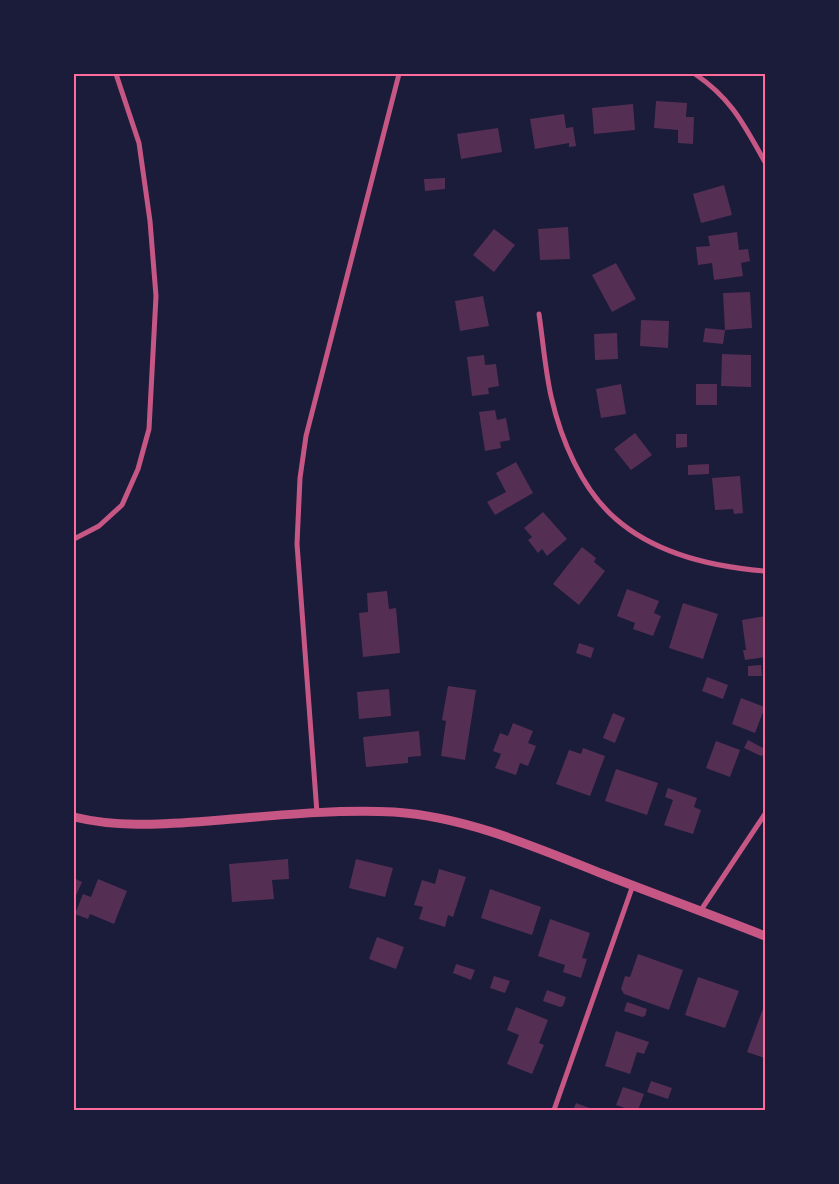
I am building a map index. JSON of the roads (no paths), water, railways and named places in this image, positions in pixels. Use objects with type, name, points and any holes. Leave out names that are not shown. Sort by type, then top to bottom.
[{"type":"street","points":[[74,539],[99,526],[122,505],[138,469],[149,429],[156,296],[150,221],[139,143],[116,74]]},
{"type":"street","points":[[317,813],[297,544],[300,478],[306,436],[399,74]]},
{"type":"street","points":[[695,74],[714,87],[736,111],[765,162]]},
{"type":"street","points":[[539,314],[551,397],[567,447],[591,490],[616,519],[650,542],[686,557],[765,571]]},
{"type":"street","points":[[74,817],[100,824],[137,826],[317,813],[394,812],[459,822],[512,838],[765,936]]},
{"type":"street","points":[[701,910],[765,814]]},
{"type":"street","points":[[554,1110],[633,885]]}]
